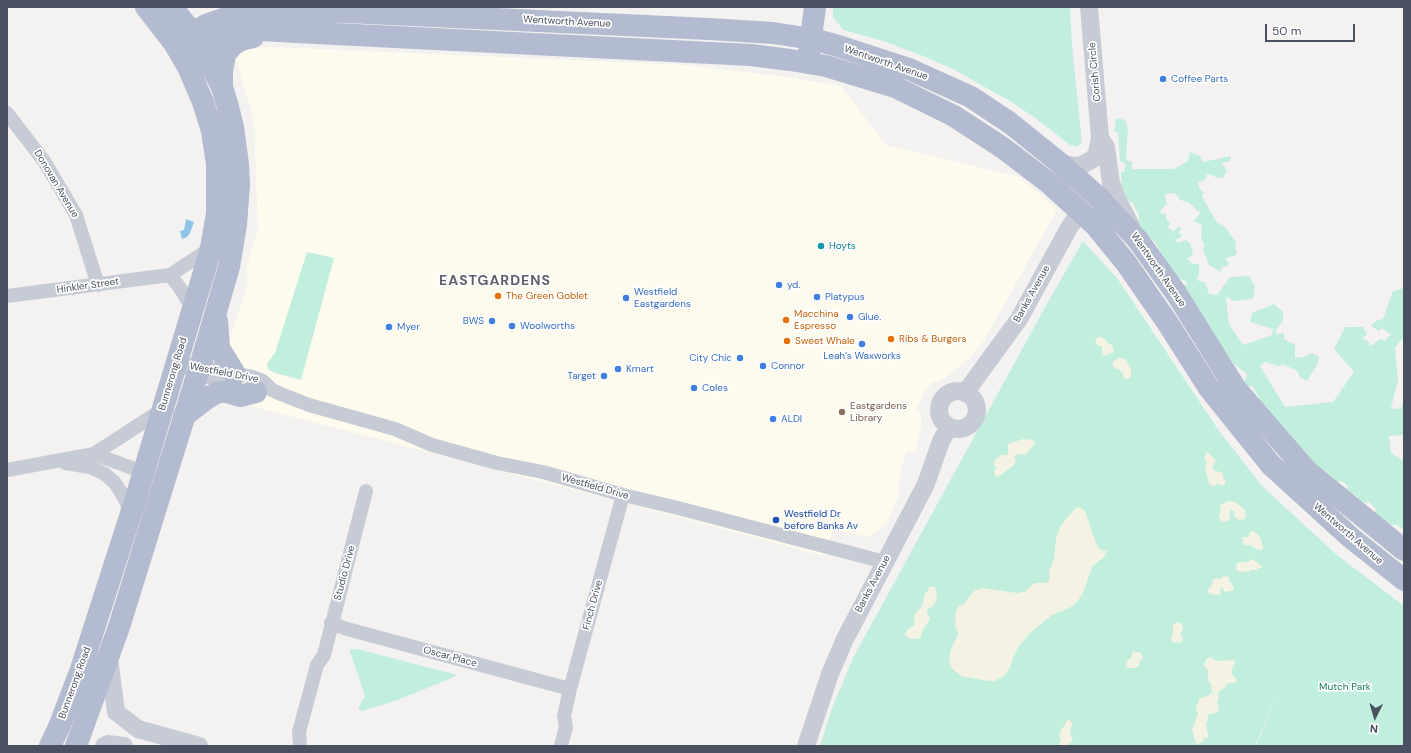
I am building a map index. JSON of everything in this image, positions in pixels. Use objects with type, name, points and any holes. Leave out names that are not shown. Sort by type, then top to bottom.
[{"type":"main road","name":"Bunnerong Road","points":[[76,746],[109,658],[199,370],[229,267],[236,225],[239,185],[238,164],[233,127],[222,87],[187,45],[146,7]]},
{"type":"main road","name":"Bunnerong Road","points":[[50,746],[59,727],[80,672],[131,513],[193,310],[215,229],[218,201],[217,164],[212,131],[187,45],[172,7]]},
{"type":"main road","points":[[261,7],[295,21]]},
{"type":"main road","points":[[808,62],[815,7]]},
{"type":"main road","name":"Wentworth Avenue","points":[[187,45],[216,21],[243,15],[295,21],[751,55],[808,62],[865,77],[895,87],[954,116],[1003,148],[1025,164],[1096,226],[1126,263],[1167,322],[1209,388],[1271,465],[1350,537],[1404,580]]},
{"type":"main road","name":"Wentworth Avenue","points":[[295,21],[716,29],[773,33],[812,39],[854,50],[903,66],[930,77],[971,98],[1010,122],[1098,196],[1138,240],[1176,293],[1236,389],[1306,471],[1404,550]]},
{"type":"main road","points":[[222,87],[225,54],[233,45],[295,21]]},
{"type":"main road","name":"Banks Avenue","points":[[1081,212],[1098,196]]},
{"type":"main road","points":[[216,314],[220,348],[235,374]]},
{"type":"main road","points":[[184,416],[206,399],[218,392],[227,392],[240,396],[256,392]]},
{"type":"street","name":"Corish Circle","points":[[1061,164],[1074,166],[1082,165],[1093,159],[1097,153],[1100,138],[1089,7]]},
{"type":"street","name":"Donovan Avenue","points":[[7,113],[44,161],[76,215],[98,285]]},
{"type":"street","name":"Corish Circle","points":[[1100,138],[1106,147],[1111,183],[1117,199],[1138,240]]},
{"type":"street","name":"Banks Avenue","points":[[965,393],[1019,319],[1072,222],[1081,212]]},
{"type":"street","name":"Hinkler Street","points":[[7,296],[170,275],[211,248]]},
{"type":"street","points":[[170,275],[180,288],[193,310]]},
{"type":"street","name":"Westfield Drive","points":[[176,365],[199,370],[253,377],[263,381],[272,390],[309,405],[395,429],[432,445],[497,463],[543,472],[623,495],[884,562]]},
{"type":"street","name":"Westfield Drive","points":[[199,370],[286,403],[309,405]]},
{"type":"street","points":[[950,393],[965,393],[970,396],[976,405],[976,416],[970,425],[965,428],[954,429],[949,427],[941,418],[939,413],[940,405],[944,398],[950,393]]},
{"type":"street","points":[[7,470],[94,454],[162,410]]},
{"type":"street","name":"Banks Avenue","points":[[806,746],[830,674],[855,619],[926,484],[939,447],[949,427]]},
{"type":"street","points":[[94,454],[143,472]]},
{"type":"street","points":[[49,462],[90,467],[105,474],[115,483],[124,497],[131,513]]},
{"type":"street","name":"Studio Drive","points":[[300,745],[308,735],[326,668],[324,655],[331,623],[366,491]]},
{"type":"street","name":"Finch Drive","points":[[561,746],[566,727],[564,716],[570,689],[623,495]]},
{"type":"street","name":"Oscar Place","points":[[331,623],[347,630],[570,689]]},
{"type":"street","points":[[109,658],[116,712],[138,729],[200,746]]},
{"type":"street","name":"Finch Drive","points":[[552,746],[557,725],[564,716]]},
{"type":"street","points":[[104,746],[108,744],[124,746]]},
{"type":"shaded area","name":"Westfield Eastgardens","points":[[270,47],[685,65],[779,76],[841,86],[886,145],[1019,177],[1056,208],[1055,213],[985,339],[969,359],[940,381],[932,382],[923,395],[916,410],[921,413],[921,428],[916,452],[906,451],[898,484],[899,496],[887,522],[875,533],[867,537],[833,529],[825,556],[228,400],[238,358],[228,345],[248,283],[246,268],[258,230],[254,122],[236,59],[244,49]]},
{"type":"green space","points":[[833,7],[1070,7],[1072,45],[1082,142],[1077,147],[1070,145],[1013,103],[955,70],[883,41],[843,30],[833,17]]},
{"type":"green space","points":[[1116,118],[1125,120],[1128,128],[1126,160],[1132,162],[1132,169],[1174,169],[1188,161],[1190,152],[1200,156],[1203,162],[1231,156],[1230,161],[1222,163],[1227,171],[1223,178],[1215,177],[1211,174],[1206,175],[1206,179],[1198,183],[1200,189],[1204,193],[1202,196],[1217,223],[1223,225],[1236,242],[1235,247],[1237,251],[1235,256],[1228,257],[1225,260],[1229,262],[1227,266],[1222,267],[1221,272],[1209,265],[1203,250],[1204,244],[1201,239],[1202,225],[1194,221],[1200,213],[1188,202],[1180,200],[1175,193],[1166,194],[1165,197],[1167,204],[1160,211],[1161,214],[1165,213],[1166,219],[1170,223],[1168,228],[1174,231],[1179,226],[1181,229],[1178,232],[1182,235],[1179,239],[1174,239],[1178,243],[1186,240],[1191,244],[1193,252],[1192,256],[1187,258],[1192,264],[1199,264],[1199,276],[1196,278],[1199,281],[1205,282],[1209,294],[1217,295],[1230,277],[1249,276],[1255,286],[1253,299],[1233,301],[1226,296],[1229,324],[1243,345],[1272,335],[1273,329],[1250,322],[1252,313],[1274,304],[1283,312],[1283,321],[1276,330],[1276,334],[1284,333],[1284,339],[1295,345],[1295,358],[1304,357],[1312,353],[1319,357],[1317,365],[1307,381],[1300,377],[1297,371],[1283,364],[1279,366],[1264,362],[1260,366],[1285,407],[1333,402],[1354,372],[1334,349],[1345,327],[1363,327],[1367,334],[1362,339],[1367,340],[1370,346],[1381,339],[1386,341],[1387,337],[1392,336],[1382,328],[1379,331],[1371,326],[1376,321],[1383,319],[1393,291],[1404,288],[1404,336],[1395,348],[1398,381],[1391,408],[1401,409],[1404,399],[1404,435],[1389,436],[1391,453],[1404,461],[1404,530],[1396,524],[1393,525],[1374,518],[1376,509],[1369,502],[1365,503],[1353,494],[1347,493],[1346,490],[1348,486],[1342,481],[1337,482],[1324,470],[1318,473],[1305,451],[1299,450],[1269,413],[1269,410],[1260,401],[1253,387],[1248,386],[1244,382],[1247,374],[1234,364],[1208,326],[1183,285],[1188,285],[1186,281],[1179,279],[1170,269],[1153,239],[1144,237],[1146,232],[1134,228],[1139,221],[1139,215],[1132,202],[1127,200],[1122,191],[1121,172],[1125,171],[1125,163],[1120,161],[1118,133],[1114,131]]},
{"type":"green space","name":"Mutch Park","points":[[1083,241],[1117,278],[1217,428],[1262,486],[1337,555],[1404,606],[1404,746],[1256,746],[1282,684],[1255,746],[820,746],[832,708],[854,656],[1049,300]]},
{"type":"green space","points":[[307,252],[334,258],[301,380],[275,373],[268,369],[267,365],[275,353]]},
{"type":"green space","points":[[352,649],[357,649],[456,675],[392,702],[362,711],[358,708],[365,696],[350,652]]},
{"type":"sand","points":[[1097,337],[1101,337],[1106,340],[1107,343],[1112,345],[1114,352],[1104,356],[1102,355],[1102,347],[1095,344]]},
{"type":"sand","points":[[1120,357],[1126,360],[1131,369],[1131,376],[1129,378],[1124,379],[1120,370],[1116,369],[1113,365],[1113,361]]},
{"type":"sand","points":[[1023,439],[1032,440],[1035,442],[1034,445],[1025,455],[1016,454],[1014,457],[1016,460],[1015,464],[996,478],[994,471],[996,468],[994,465],[995,460],[1001,455],[1008,454],[1008,444]]},
{"type":"sand","points":[[1208,452],[1216,461],[1213,464],[1213,470],[1223,473],[1223,478],[1226,482],[1223,486],[1218,484],[1213,486],[1209,483],[1205,468],[1207,462],[1204,459],[1206,453]]},
{"type":"sand","points":[[1228,501],[1235,502],[1245,510],[1245,519],[1239,520],[1235,517],[1234,511],[1231,510],[1229,513],[1230,520],[1221,522],[1219,516],[1221,511],[1220,505]]},
{"type":"sand","points":[[1079,507],[1084,510],[1086,514],[1097,546],[1101,550],[1107,551],[1105,556],[1092,567],[1083,593],[1079,599],[1073,606],[1052,615],[1030,633],[1017,649],[1010,668],[1003,677],[994,681],[989,681],[961,676],[951,667],[949,659],[951,649],[958,635],[958,631],[955,627],[956,611],[958,607],[964,604],[974,591],[982,588],[1017,593],[1026,591],[1035,583],[1048,582],[1050,578],[1049,571],[1054,559],[1056,539],[1059,529],[1064,521],[1076,508]]},
{"type":"sand","points":[[1251,531],[1255,532],[1260,537],[1263,546],[1262,550],[1258,550],[1250,545],[1243,544],[1242,537],[1248,537]]},
{"type":"sand","points":[[1252,559],[1262,568],[1248,572],[1237,571],[1236,566],[1238,562],[1248,562]]},
{"type":"sand","points":[[1223,576],[1229,577],[1229,581],[1233,585],[1234,590],[1225,592],[1222,588],[1220,588],[1221,594],[1209,594],[1208,590],[1213,583],[1212,580],[1217,578],[1221,579]]},
{"type":"sand","points":[[929,587],[935,587],[937,594],[936,601],[933,606],[926,610],[930,619],[923,630],[921,637],[918,639],[912,639],[907,637],[905,634],[908,629],[915,625],[915,614],[923,605],[925,593],[928,591]]},
{"type":"sand","points":[[1179,622],[1182,624],[1183,629],[1180,634],[1183,640],[1175,643],[1171,640],[1173,624]]},
{"type":"sand","points":[[1133,651],[1141,653],[1143,657],[1139,666],[1135,668],[1128,668],[1126,667],[1126,664],[1131,658]]},
{"type":"sand","points":[[1211,657],[1216,661],[1234,660],[1235,664],[1231,671],[1236,680],[1235,683],[1228,683],[1225,688],[1220,690],[1217,703],[1219,706],[1218,711],[1213,714],[1208,714],[1206,724],[1208,738],[1204,738],[1203,742],[1197,744],[1192,730],[1198,714],[1196,709],[1199,699],[1209,695],[1212,692],[1211,684],[1208,681],[1208,671],[1204,665],[1206,659]]},
{"type":"sand","points":[[1068,719],[1072,723],[1070,733],[1073,740],[1067,746],[1058,746],[1061,741],[1059,734]]},
{"type":"water","points":[[186,219],[194,222],[190,233],[187,237],[182,239],[180,231],[184,230]]},
{"type":"place","name":"Coffee Parts","points":[[1163,79]]},
{"type":"place","name":"Hoyts","points":[[821,246]]},
{"type":"place","name":"yd.","points":[[779,285]]},
{"type":"place","name":"The Green Goblet","points":[[498,296]]},
{"type":"place","name":"Platypus","points":[[817,297]]},
{"type":"place","name":"Westfield Eastgardens","points":[[626,298]]},
{"type":"place","name":"Glue.","points":[[850,317]]},
{"type":"place","name":"Macchina Espresso","points":[[786,320]]},
{"type":"place","name":"BWS","points":[[492,321]]},
{"type":"place","name":"Woolworths","points":[[512,326]]},
{"type":"place","name":"Myer","points":[[389,327]]},
{"type":"place","name":"Ribs & Burgers","points":[[891,339]]},
{"type":"place","name":"Sweet Whale","points":[[787,341]]},
{"type":"place","name":"Leah’s Waxworks","points":[[862,344]]},
{"type":"place","name":"City Chic","points":[[740,358]]},
{"type":"place","name":"Connor","points":[[763,366]]},
{"type":"place","name":"Kmart","points":[[618,369]]},
{"type":"place","name":"Target","points":[[604,376]]},
{"type":"place","name":"Coles","points":[[694,388]]},
{"type":"place","name":"Eastgardens Library","points":[[842,412]]},
{"type":"place","name":"ALDI","points":[[773,419]]},
{"type":"place","name":"Westfield Dr before Banks Av","points":[[776,520]]},
{"type":"district","name":"EASTGARDENS","points":[[495,281]]}]
